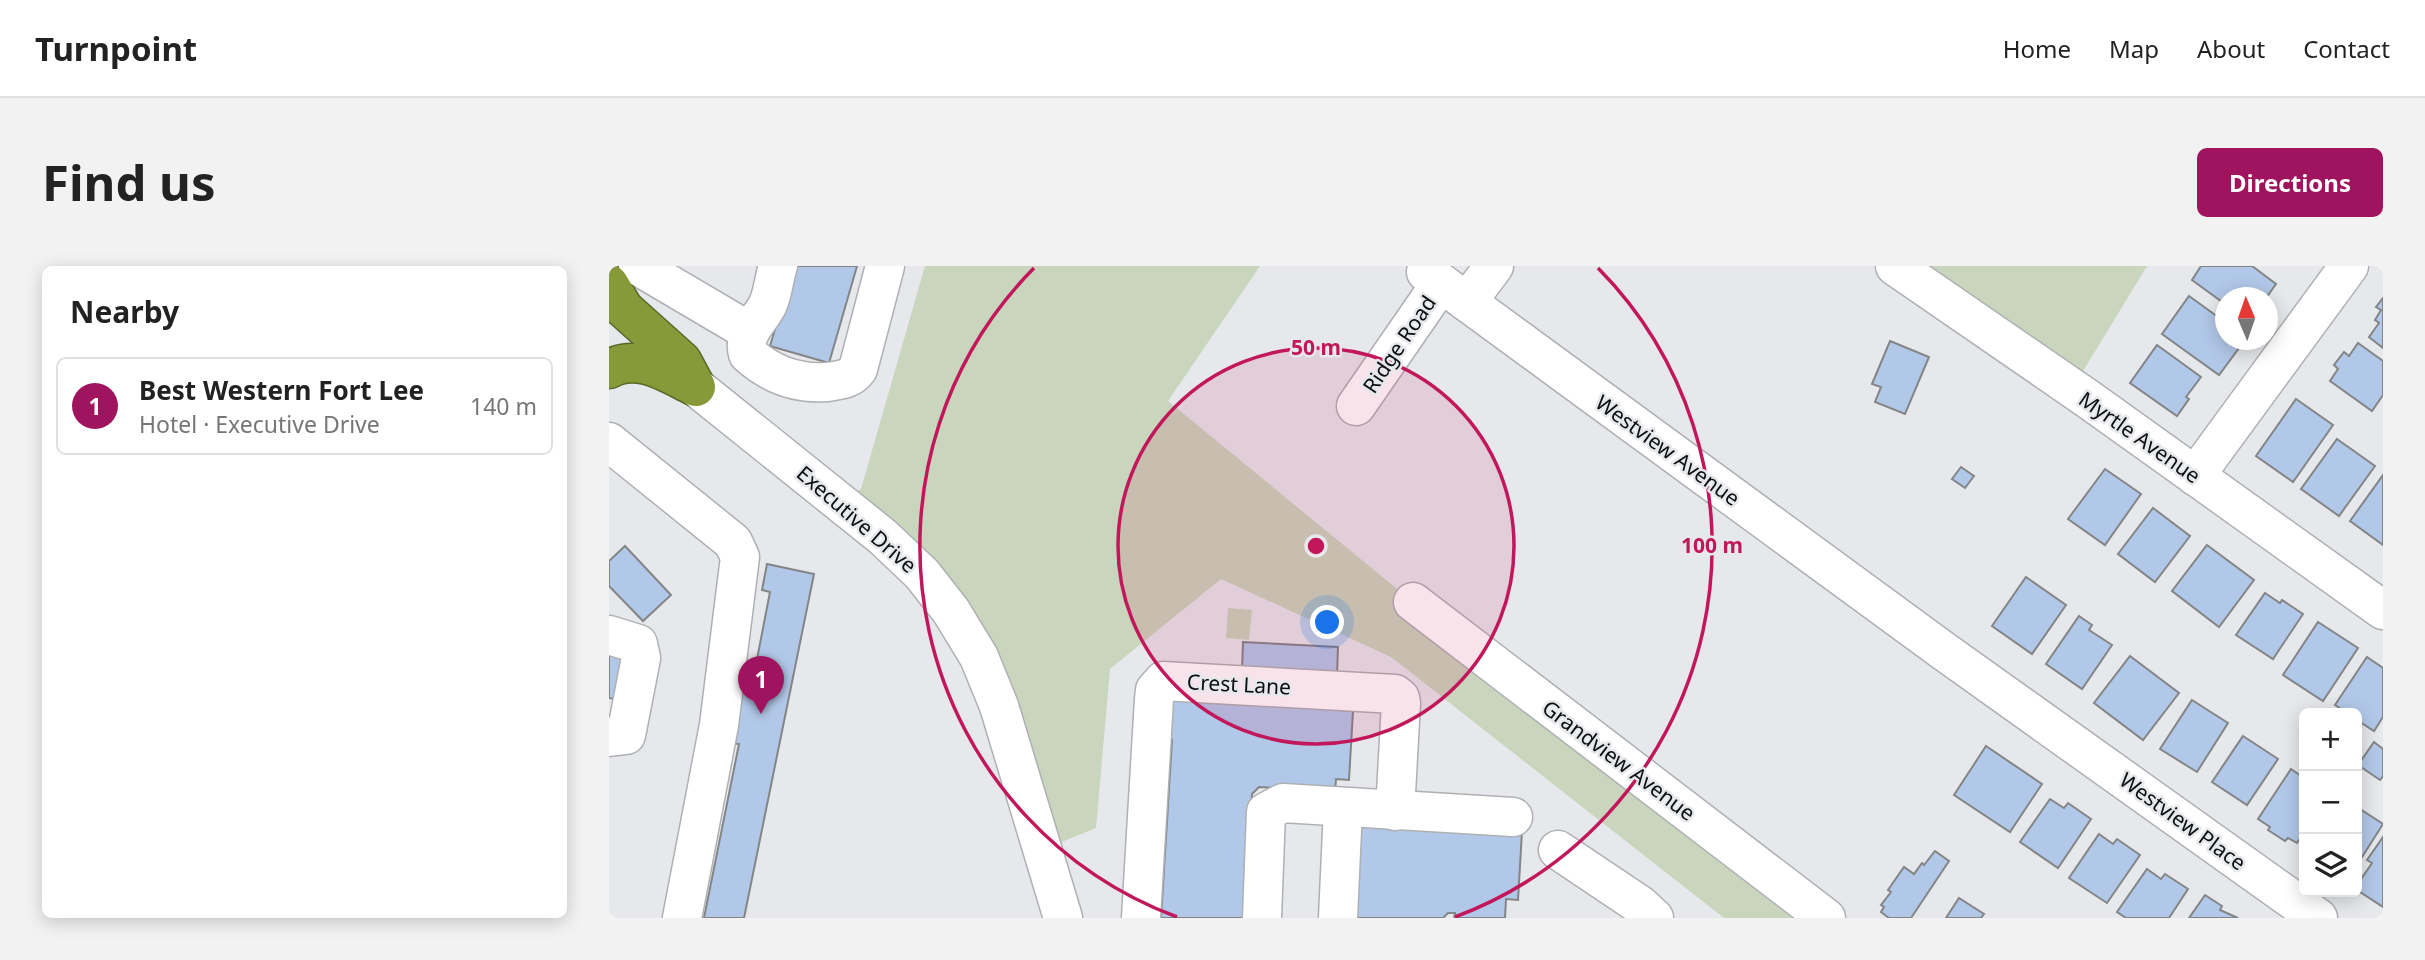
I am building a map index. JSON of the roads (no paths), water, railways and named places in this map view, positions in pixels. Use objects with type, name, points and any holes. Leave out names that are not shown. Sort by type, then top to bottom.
[{"type":"highway","points":[[609,284],[624,309],[682,360],[696,387]]},
{"type":"highway","points":[[609,369],[621,363],[643,363],[696,387]]},
{"type":"street","points":[[638,266],[750,332]]},
{"type":"street","points":[[778,266],[768,304],[750,332],[748,354],[788,378],[813,382],[836,381],[849,377],[857,369],[885,266]]},
{"type":"street","name":"Ridge Road","points":[[1356,406],[1444,286],[1494,266]]},
{"type":"street","name":"Myrtle Avenue","points":[[1895,266],[2383,610]]},
{"type":"street","points":[[2195,476],[2349,266]]},
{"type":"street","name":"Westview Avenue","points":[[1444,286],[2048,725]]},
{"type":"street","name":"Executive Drive","points":[[696,387],[883,537],[922,574],[951,611],[979,657],[999,706],[1063,918]]},
{"type":"street","points":[[609,442],[727,537],[737,548],[740,557],[719,725],[682,918]]},
{"type":"street","name":"Grandview Avenue","points":[[1412,602],[1826,918]]},
{"type":"street","points":[[611,723],[626,735],[641,658],[638,645],[620,644]]},
{"type":"street","name":"Crest Lane","points":[[1141,918],[1155,690],[1163,681],[1395,694],[1401,703],[1395,811]]},
{"type":"street","name":"Westview Place","points":[[2048,725],[2318,918]]},
{"type":"street","points":[[1262,918],[1266,812],[1283,803],[1513,817]]},
{"type":"street","points":[[1338,918],[1343,807]]},
{"type":"street","points":[[1558,850],[1640,905],[1654,918]]},
{"type":"place","name":"Best Western Fort Lee","points":[[761,714]]}]
